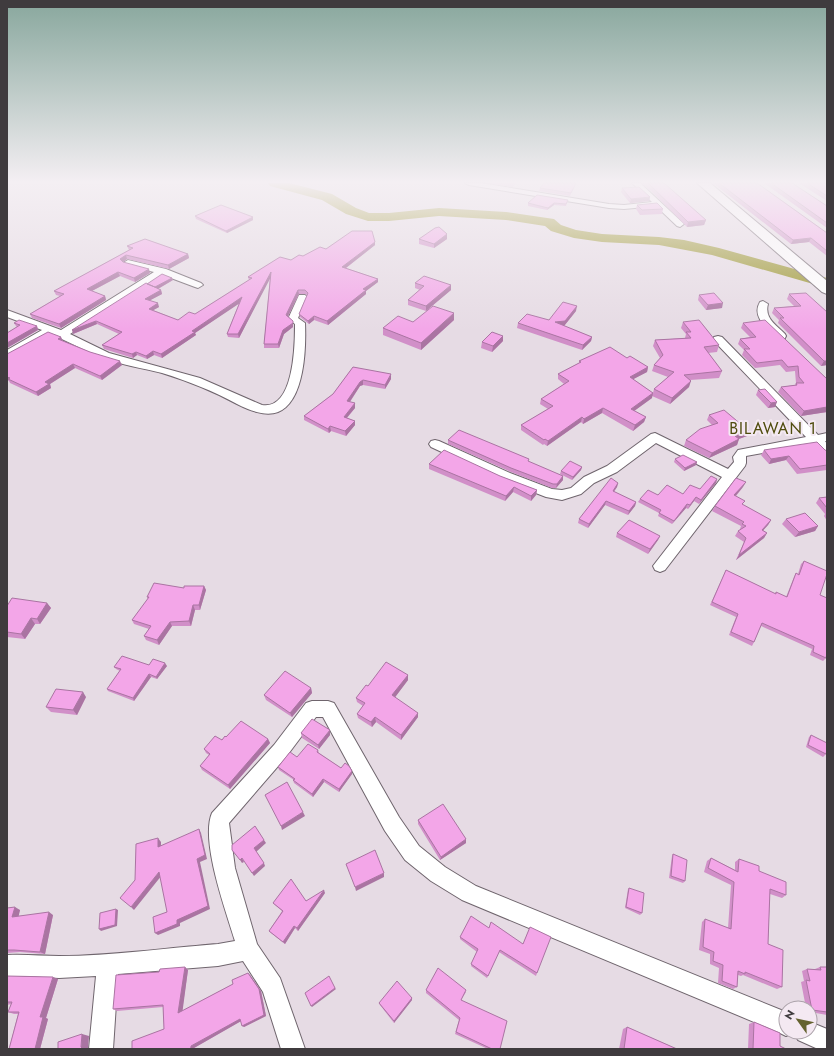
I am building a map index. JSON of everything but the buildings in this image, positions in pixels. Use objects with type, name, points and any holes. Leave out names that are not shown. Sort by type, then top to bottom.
[{"type":"highway","points":[[760,232],[827,289]]},
{"type":"street","points":[[128,263],[163,271],[198,285]]},
{"type":"street","points":[[62,334],[163,271]]},
{"type":"street","points":[[7,313],[62,334],[104,355],[195,380],[264,410],[275,409],[286,401],[292,388],[298,360],[300,333],[300,323],[293,319],[302,297]]},
{"type":"street","points":[[763,304],[761,310],[763,317],[788,343]]},
{"type":"street","points":[[7,356],[49,330]]},
{"type":"street","points":[[718,339],[821,438],[827,451]]},
{"type":"street","points":[[435,444],[505,476],[552,494],[562,496],[576,491],[589,480],[612,469],[655,437],[730,475]]},
{"type":"street","points":[[660,566],[740,463],[738,457],[742,454],[821,438]]},
{"type":"street","points":[[293,1049],[272,986],[248,949],[224,862],[219,835],[219,820],[280,751],[312,709],[328,710],[392,824],[412,853],[438,874],[469,893],[778,1021]]},
{"type":"street","points":[[7,966],[25,965],[59,967],[108,964],[218,956],[248,949]]},
{"type":"street","points":[[102,1049],[108,964]]},
{"type":"waterway","points":[[569,232],[602,238],[659,241],[684,245],[714,251],[827,283]]},
{"type":"district","name":"BILAWAN 1","points":[[773,428]]}]
